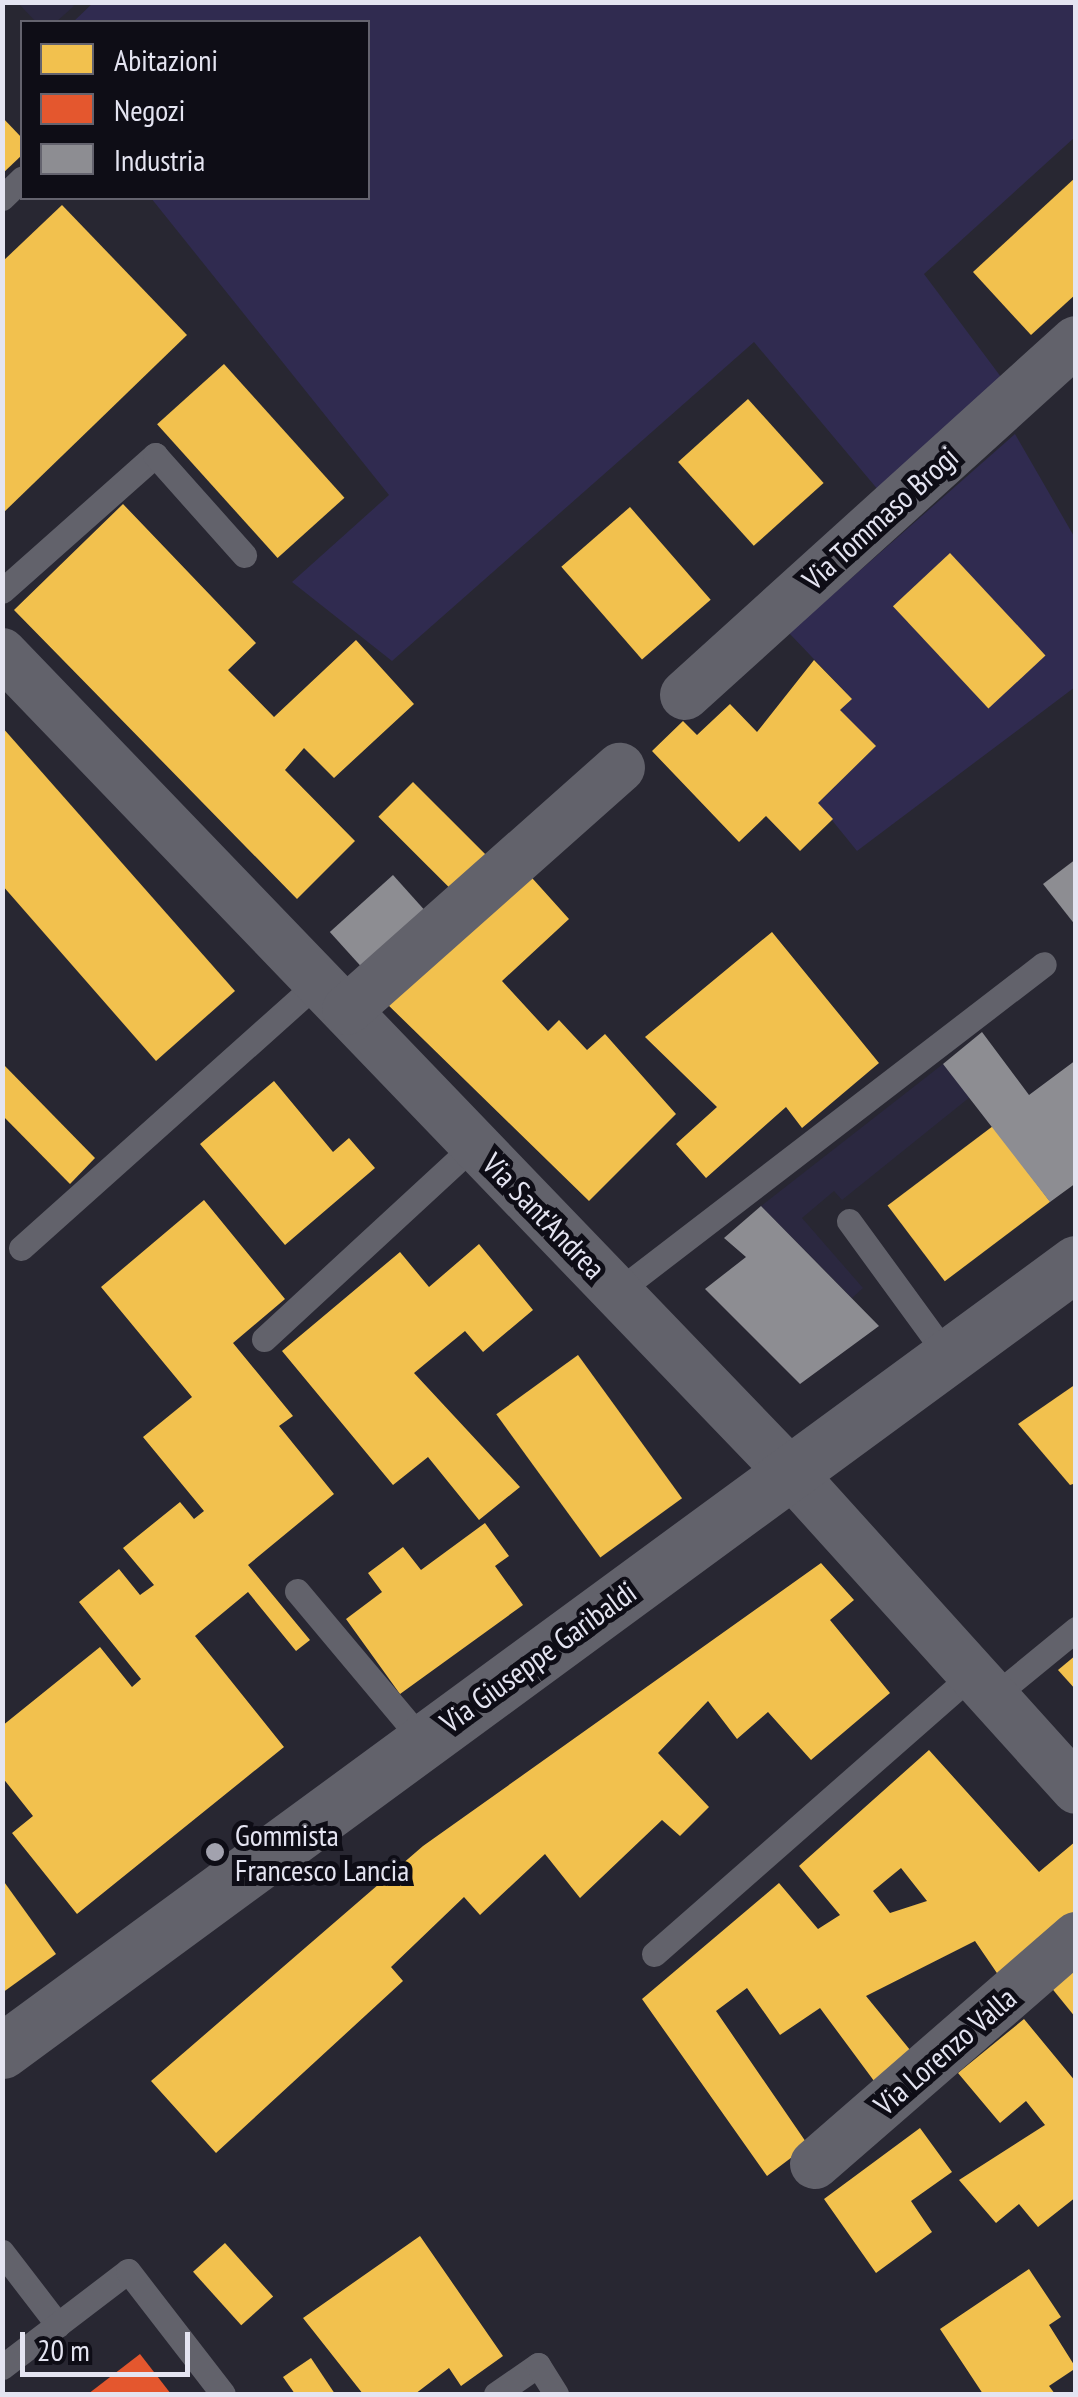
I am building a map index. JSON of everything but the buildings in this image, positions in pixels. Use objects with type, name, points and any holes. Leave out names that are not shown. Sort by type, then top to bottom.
[{"type":"street","name":"Via Tommaso Brogi","points":[[685,695],[1076,341]]},
{"type":"street","name":"Via Sant'Andrea","points":[[8,671],[333,996],[790,1472],[1076,1789]]},
{"type":"street","points":[[333,996],[620,768]]},
{"type":"street","name":"Via Giuseppe Garibaldi","points":[[2,2051],[1076,1263]]},
{"type":"street","name":"Via Lorenzo Valla","points":[[815,2164],[1076,1938]]},
{"type":"lane","points":[[2,591],[154,455],[244,555]]},
{"type":"lane","points":[[617,1292],[1044,964]]},
{"type":"lane","points":[[21,1248],[333,996]]},
{"type":"lane","points":[[264,1339],[476,1144]]},
{"type":"lane","points":[[849,1221],[948,1357]]},
{"type":"lane","points":[[297,1591],[423,1741]]},
{"type":"lane","points":[[654,1954],[982,1686],[1076,1629]]},
{"type":"lane","points":[[2,2252],[58,2325]]},
{"type":"lane","points":[[2,2368],[128,2271],[223,2394]]},
{"type":"lane","points":[[496,2394],[538,2365],[556,2394]]},
{"type":"shaded area","points":[[94,2],[1075,3],[1075,137],[924,274],[1004,381],[879,491],[754,342],[392,661],[292,582],[389,495],[153,200],[370,200],[370,20],[75,20]]},
{"type":"shaded area","points":[[18,3],[74,6],[58,20],[34,20]]},
{"type":"shaded area","points":[[1015,434],[1075,538],[1075,687],[857,851],[818,803],[875,746],[840,710],[852,699],[789,633]]},
{"type":"shaded area","points":[[943,1064],[970,1097],[842,1200],[834,1191],[802,1218],[863,1288],[852,1298],[761,1206]]},
{"type":"place","name":"Gommista Francesco Lancia","points":[[215,1852]]}]
